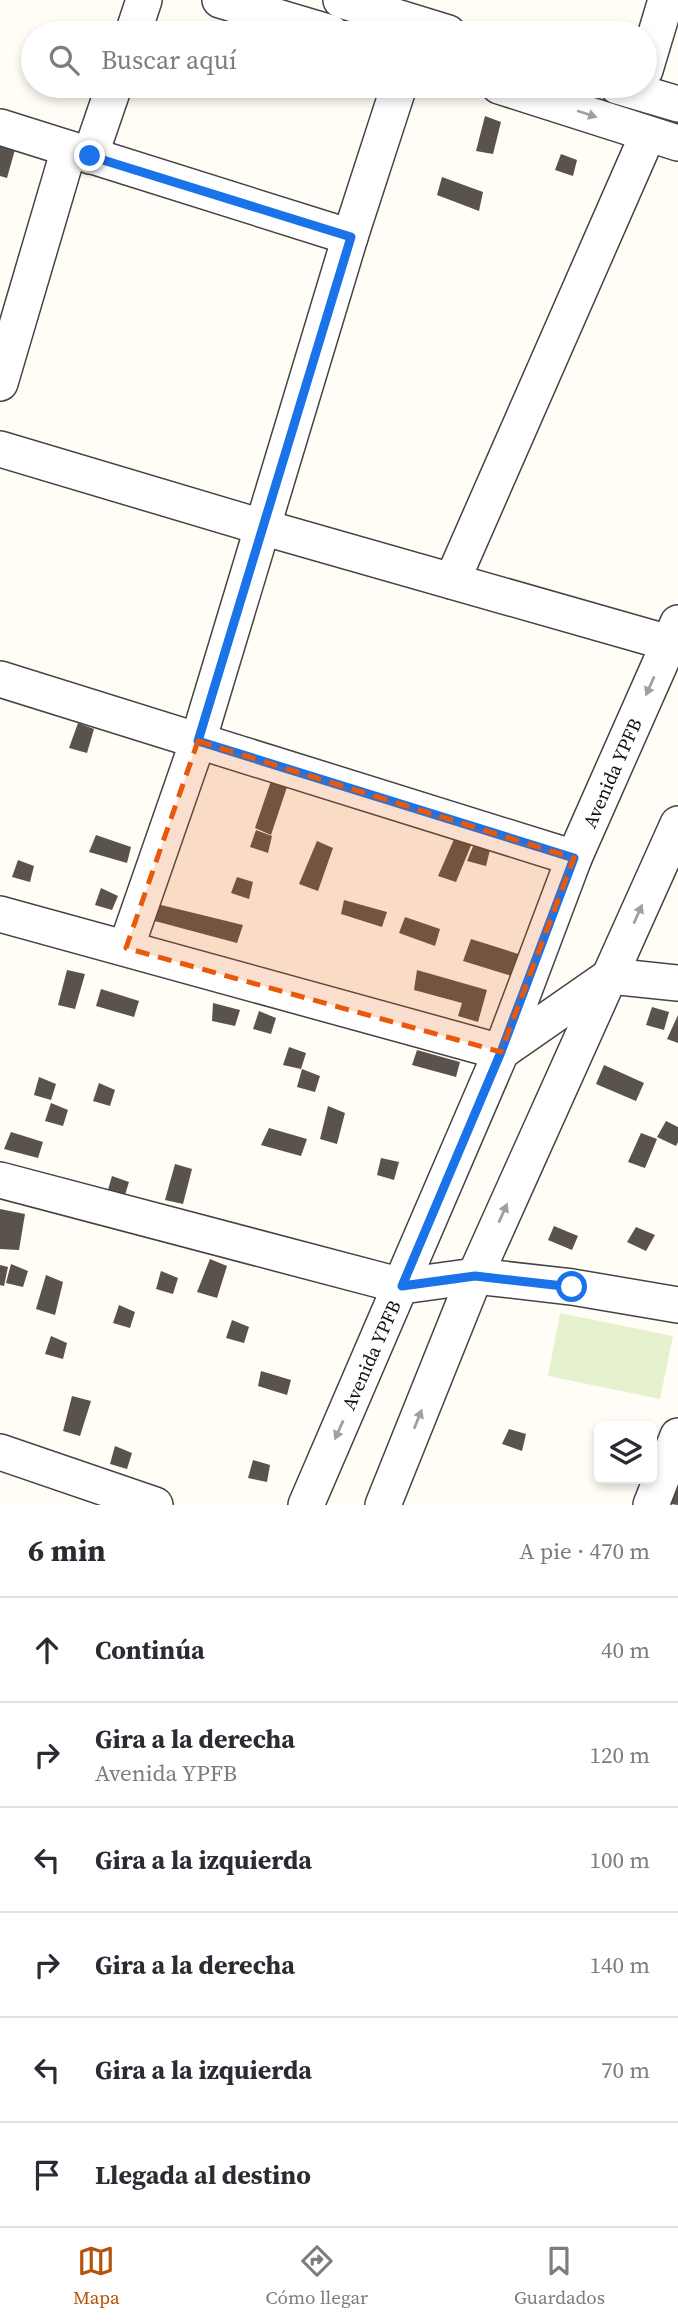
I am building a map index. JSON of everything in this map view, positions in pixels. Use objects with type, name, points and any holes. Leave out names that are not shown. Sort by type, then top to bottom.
[{"type":"street","points":[[136,21],[144,0]]},
{"type":"street","points":[[220,0],[291,21]]},
{"type":"street","points":[[341,0],[420,21]]},
{"type":"street","points":[[657,24],[666,0]]},
{"type":"street","points":[[657,94],[678,104]]},
{"type":"street","points":[[0,383],[79,152],[108,98]]},
{"type":"street","points":[[126,948],[198,741],[351,237],[396,98]]},
{"type":"street","points":[[453,581],[663,138],[537,98]]},
{"type":"street","points":[[0,127],[351,237]]},
{"type":"street","points":[[0,450],[453,581],[674,633]]},
{"type":"street","name":"Avenida YPFB","points":[[306,1505],[501,1052],[574,858],[674,633]]},
{"type":"street","points":[[0,679],[574,858]]},
{"type":"street","points":[[383,1505],[475,1276],[678,824]]},
{"type":"street","points":[[0,914],[501,1052],[610,976],[678,983]]},
{"type":"street","points":[[0,1180],[402,1286],[475,1276],[572,1287],[678,1305]]},
{"type":"street","points":[[651,1505],[678,1437]]},
{"type":"street","points":[[0,1452],[155,1505]]},
{"type":"highlighted area","points":[[198,741],[574,858],[501,1052],[126,948]]},
{"type":"green space","points":[[560,1313],[673,1336],[660,1399],[548,1376]]},
{"type":"building","points":[[485,116],[501,122],[493,154],[476,151]]},
{"type":"building","points":[[0,140],[16,146],[7,178],[0,176]]},
{"type":"building","points":[[561,154],[577,160],[573,176],[555,170]]},
{"type":"building","points":[[442,177],[483,192],[479,211],[437,195]]},
{"type":"building","points":[[78,723],[94,729],[87,753],[69,748]]},
{"type":"building","points":[[271,781],[287,787],[271,835],[255,828]]},
{"type":"building","points":[[256,830],[272,836],[268,853],[250,847]]},
{"type":"building","points":[[96,835],[131,847],[127,863],[89,852]]},
{"type":"building","points":[[455,837],[472,843],[456,882],[438,876]]},
{"type":"building","points":[[317,841],[333,848],[318,891],[299,884]]},
{"type":"building","points":[[474,844],[490,850],[486,866],[467,861]]},
{"type":"building","points":[[18,860],[34,866],[30,882],[12,877]]},
{"type":"building","points":[[237,877],[253,882],[249,899],[231,893]]},
{"type":"building","points":[[101,888],[118,896],[112,910],[95,905]]},
{"type":"building","points":[[344,900],[387,912],[382,927],[341,914]]},
{"type":"building","points":[[157,904],[243,925],[237,943],[151,920]]},
{"type":"building","points":[[405,917],[440,929],[435,946],[399,933]]},
{"type":"building","points":[[471,939],[528,957],[518,978],[463,961]]},
{"type":"building","points":[[67,970],[85,974],[75,1009],[58,1005]]},
{"type":"building","points":[[417,970],[487,990],[478,1022],[458,1016],[462,1003],[414,990]]},
{"type":"building","points":[[101,989],[139,1001],[134,1017],[96,1006]]},
{"type":"building","points":[[213,1003],[240,1010],[235,1026],[212,1021]]},
{"type":"building","points":[[652,1007],[669,1012],[664,1030],[646,1025]]},
{"type":"building","points":[[259,1011],[276,1018],[271,1034],[253,1029]]},
{"type":"building","points":[[678,1015],[678,1043],[667,1039]]},
{"type":"building","points":[[289,1047],[306,1053],[301,1069],[283,1065]]},
{"type":"building","points":[[417,1050],[460,1062],[456,1077],[412,1065]]},
{"type":"building","points":[[604,1065],[644,1083],[636,1101],[596,1084]]},
{"type":"building","points":[[302,1069],[320,1076],[315,1092],[297,1087]]},
{"type":"building","points":[[39,1077],[56,1084],[51,1100],[34,1095]]},
{"type":"building","points":[[99,1083],[115,1090],[110,1106],[93,1101]]},
{"type":"building","points":[[51,1103],[68,1110],[63,1126],[45,1121]]},
{"type":"building","points":[[328,1106],[345,1113],[337,1144],[320,1139]]},
{"type":"building","points":[[666,1121],[678,1127],[676,1146],[657,1137]]},
{"type":"building","points":[[269,1128],[307,1139],[301,1156],[261,1145]]},
{"type":"building","points":[[11,1132],[43,1142],[38,1158],[4,1149]]},
{"type":"building","points":[[641,1133],[657,1139],[645,1168],[628,1162]]},
{"type":"building","points":[[381,1158],[399,1162],[394,1180],[377,1175]]},
{"type":"building","points":[[175,1164],[192,1169],[183,1204],[165,1200]]},
{"type":"building","points":[[112,1176],[129,1182],[124,1198],[107,1193]]},
{"type":"building","points":[[0,1209],[25,1214],[19,1250],[0,1249]]},
{"type":"building","points":[[554,1226],[578,1236],[572,1250],[548,1240]]},
{"type":"building","points":[[636,1227],[655,1235],[646,1251],[627,1242]]},
{"type":"building","points":[[210,1259],[227,1266],[217,1298],[197,1292]]},
{"type":"building","points":[[11,1264],[28,1271],[23,1287],[6,1283]]},
{"type":"building","points":[[0,1265],[8,1267],[4,1286],[0,1285]]},
{"type":"building","points":[[161,1271],[178,1278],[173,1294],[156,1289]]},
{"type":"building","points":[[46,1275],[63,1282],[55,1315],[36,1309]]},
{"type":"building","points":[[119,1305],[135,1312],[130,1328],[113,1323]]},
{"type":"building","points":[[232,1320],[249,1327],[244,1343],[226,1338]]},
{"type":"building","points":[[51,1336],[67,1343],[63,1359],[45,1354]]},
{"type":"building","points":[[261,1371],[291,1380],[287,1395],[258,1386]]},
{"type":"building","points":[[72,1396],[91,1401],[80,1436],[63,1431]]},
{"type":"building","points":[[509,1429],[526,1434],[522,1451],[502,1444]]},
{"type":"building","points":[[115,1446],[132,1453],[127,1469],[110,1464]]},
{"type":"building","points":[[253,1460],[270,1465],[267,1482],[248,1478]]},
{"type":"building","points":[[668,1486],[678,1489],[678,1505],[664,1503]]},
{"type":"route","points":[[90,156],[351,237],[198,741],[574,858],[501,1052],[402,1286],[475,1276],[572,1287]]}]
